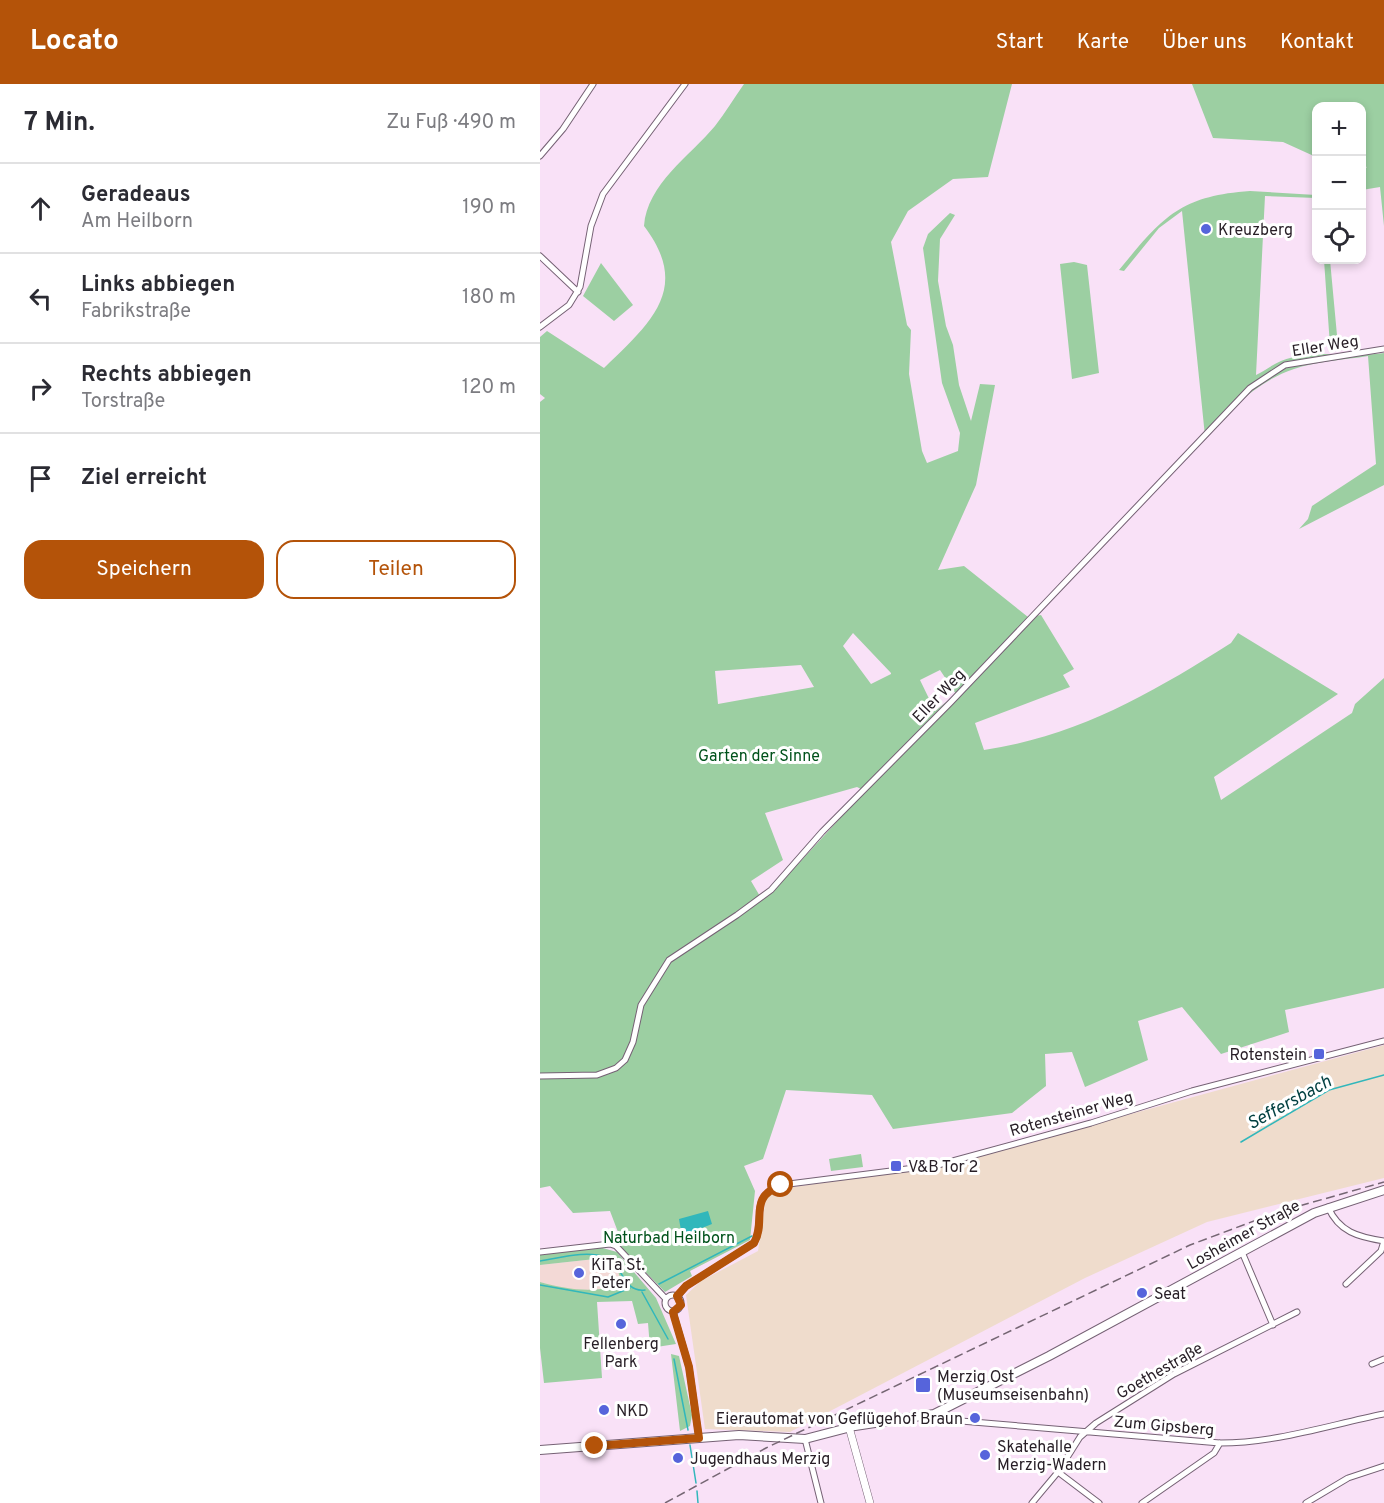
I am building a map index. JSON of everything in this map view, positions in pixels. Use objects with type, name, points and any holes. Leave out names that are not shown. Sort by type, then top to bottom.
[{"type":"main road","name":"Losheimer Straße","points":[[540,1450],[739,1435],[805,1439],[849,1427],[919,1418],[943,1411],[1328,1207],[1384,1190]]},
{"type":"street","points":[[540,156],[563,129],[593,84]]},
{"type":"street","points":[[540,327],[564,310],[578,292],[585,270],[591,226],[603,194],[685,84]]},
{"type":"street","points":[[540,256],[578,292]]},
{"type":"street","name":"Eller Weg","points":[[540,1076],[597,1075],[616,1068],[625,1060],[633,1042],[641,1005],[669,960],[771,890],[814,840],[951,702],[1250,388],[1285,365],[1384,349]]},
{"type":"street","name":"Rotensteiner Weg","points":[[677,1296],[686,1286],[754,1243],[759,1206],[764,1195],[781,1185],[938,1165],[1091,1123],[1192,1091],[1384,1041]]},
{"type":"street","points":[[1328,1207],[1340,1227],[1384,1241],[1381,1251],[1346,1284]]},
{"type":"street","points":[[540,1252],[610,1244],[616,1246],[666,1299],[666,1307],[673,1312],[689,1367],[699,1438]]},
{"type":"street","points":[[1242,1252],[1273,1325]]},
{"type":"street","points":[[666,1299],[670,1296],[677,1296],[681,1305],[673,1312]]},
{"type":"street","name":"Goethestraße","points":[[1032,1503],[1058,1472],[1085,1432],[1173,1374],[1298,1312]]},
{"type":"street","points":[[1372,1364],[1384,1359]]},
{"type":"street","name":"Zum Gipsberg","points":[[943,1411],[952,1419],[961,1421],[1220,1443],[1246,1443],[1285,1437],[1384,1414]]},
{"type":"street","points":[[849,1427],[870,1503]]},
{"type":"street","points":[[805,1439],[821,1503]]},
{"type":"street","points":[[1142,1503],[1214,1453],[1220,1443]]},
{"type":"street","points":[[1306,1503],[1348,1478],[1384,1466]]},
{"type":"street","points":[[1058,1472],[1099,1503]]},
{"type":"shaded area","points":[[1384,1045],[1384,1178],[1207,1222],[1085,1278],[790,1432],[705,1429],[686,1295],[701,1281],[758,1251],[766,1197],[778,1189],[932,1168]]},
{"type":"shaded area","name":"KiTa St. Peter","points":[[595,1259],[616,1264],[622,1286],[591,1292],[567,1290],[540,1282],[540,1265]]},
{"type":"green space","points":[[744,84],[1012,84],[988,177],[953,179],[908,211],[891,242],[907,325],[911,330],[909,374],[922,451],[927,463],[958,451],[960,433],[942,383],[923,248],[928,234],[950,213],[955,215],[940,239],[938,281],[946,326],[953,345],[959,385],[971,421],[980,384],[995,385],[976,485],[938,570],[964,566],[1028,617],[1041,615],[1074,669],[1063,675],[1070,687],[975,723],[984,750],[1051,734],[1113,710],[1202,661],[1231,643],[1238,633],[1338,694],[1214,777],[1221,800],[1352,713],[1355,704],[1384,678],[1384,988],[1285,1010],[1289,1032],[1221,1054],[1182,1007],[1138,1021],[1148,1060],[1085,1087],[1072,1052],[1045,1054],[1046,1086],[1012,1113],[893,1129],[872,1095],[786,1090],[763,1159],[744,1166],[755,1191],[750,1240],[690,1271],[692,1276],[665,1292],[618,1244],[621,1240],[610,1211],[573,1213],[550,1186],[540,1188],[540,402],[545,398],[540,394],[540,337],[547,331],[604,368],[650,320],[665,287],[664,268],[658,248],[644,226],[647,211],[661,184],[715,126]],"holes":[[[853,633],[891,674],[871,684],[843,646]],[[801,665],[814,687],[718,704],[715,671]],[[940,670],[956,694],[935,711],[920,680]],[[857,787],[865,791],[799,863],[761,898],[751,881],[783,860],[765,813]]]},
{"type":"green space","points":[[1192,84],[1384,84],[1384,226],[1380,187],[1366,189],[1366,102],[1312,102],[1312,155],[1283,142],[1213,138]]},
{"type":"green space","points":[[1250,191],[1312,195],[1312,198],[1265,196],[1256,375],[1293,357],[1319,354],[1384,353],[1384,485],[1299,529],[1308,519],[1312,506],[1376,464],[1368,356],[1312,364],[1281,374],[1245,397],[1205,436],[1182,211],[1159,228],[1124,271],[1119,270],[1148,236],[1174,213],[1189,204],[1226,194]]},
{"type":"green space","points":[[1074,262],[1087,265],[1099,373],[1072,379],[1060,264]]},
{"type":"green space","points":[[601,263],[633,305],[614,321],[583,296]]},
{"type":"green space","points":[[1324,264],[1330,264],[1338,346],[1330,346]]},
{"type":"green space","points":[[861,1154],[863,1167],[831,1171],[829,1159]]},
{"type":"green space","points":[[599,1247],[617,1252],[656,1298],[676,1344],[650,1348],[648,1323],[638,1324],[632,1301],[597,1302],[602,1378],[544,1383],[540,1348],[540,1282],[581,1290],[622,1285],[616,1264],[595,1259],[540,1265],[540,1255]]},
{"type":"green space","points":[[671,1354],[679,1356],[692,1415],[690,1426],[680,1431]]},
{"type":"water","points":[[708,1211],[712,1224],[682,1236],[679,1219]]},
{"type":"waterway","name":"Seffersbach","points":[[1241,1142],[1329,1090],[1384,1075]]},
{"type":"waterway","name":"Seffersbach","points":[[659,1284],[752,1236]]},
{"type":"waterway","name":"Seffersbach","points":[[540,1261],[581,1254],[598,1255],[611,1260],[632,1287],[645,1290]]},
{"type":"waterway","points":[[540,1285],[608,1297],[630,1288]]},
{"type":"waterway","points":[[642,1292],[668,1339]]},
{"type":"waterway","points":[[674,1359],[688,1430]]},
{"type":"waterway","points":[[690,1445],[696,1483]]},
{"type":"waterway","points":[[697,1491],[698,1503]]},
{"type":"railway","points":[[665,1503],[766,1448],[1190,1245],[1278,1212],[1384,1182]]},
{"type":"place","name":"Kreuzberg","points":[[1206,229]]},
{"type":"place","name":"Rotenstein","points":[[1319,1054]]},
{"type":"place","name":"V&B Tor 2","points":[[896,1166]]},
{"type":"place","name":"KiTa St. Peter","points":[[579,1273]]},
{"type":"place","name":"Seat","points":[[1142,1293]]},
{"type":"place","name":"Fellenberg Park","points":[[621,1324]]},
{"type":"place","name":"Merzig Ost (Museumseisenbahn)","points":[[923,1385]]},
{"type":"place","name":"NKD","points":[[604,1410]]},
{"type":"place","name":"Eierautomat von Geflügehof Braun","points":[[975,1418]]},
{"type":"place","name":"Skatehalle Merzig-Wadern","points":[[985,1455]]},
{"type":"place","name":"Jugendhaus Merzig","points":[[678,1458]]},
{"type":"route","points":[[595,1446],[699,1438],[689,1367],[673,1312],[677,1311],[681,1305],[677,1296],[686,1286],[740,1254],[754,1243],[757,1238],[759,1206],[764,1195],[772,1188],[781,1185]]},
{"type":"park label","name":"Garten der Sinne","points":[[759,755]]},
{"type":"park label","name":"Naturbad Heilborn","points":[[669,1237]]}]
